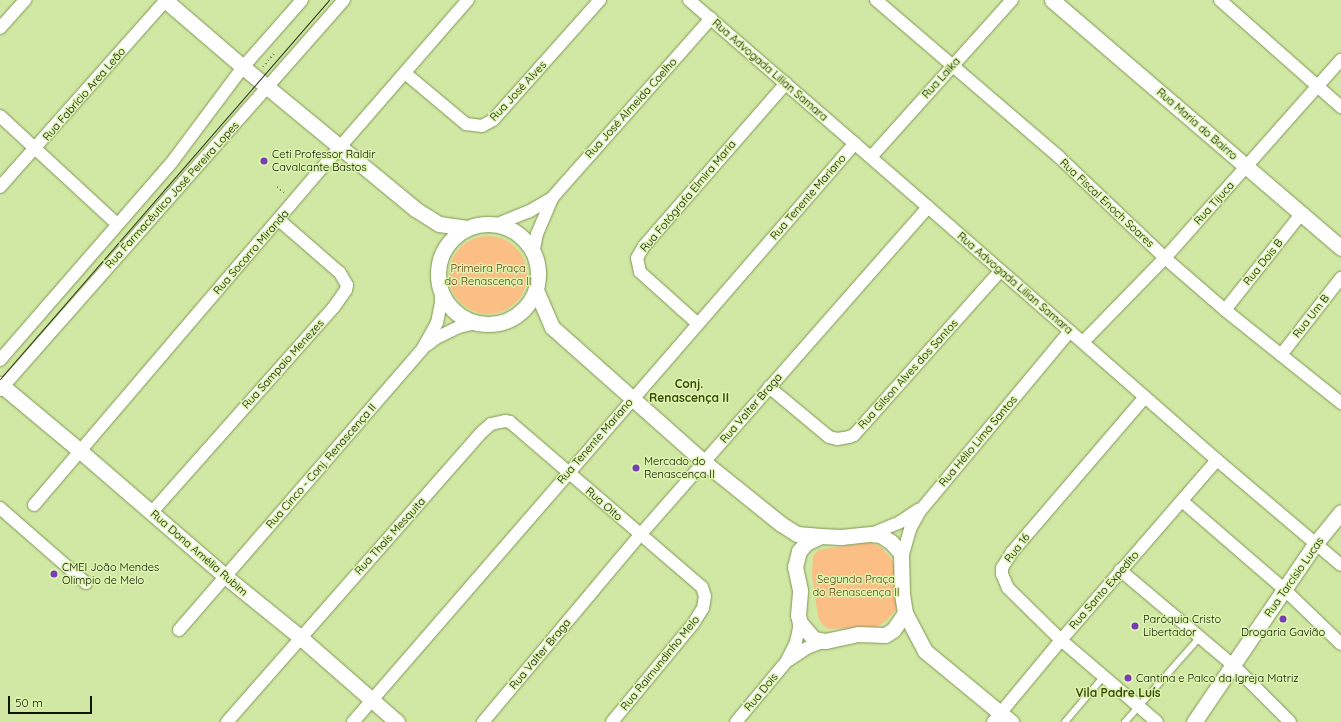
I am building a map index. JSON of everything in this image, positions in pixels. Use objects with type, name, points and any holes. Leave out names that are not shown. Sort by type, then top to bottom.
[{"type":"street","points":[[0,28],[25,0]]},
{"type":"street","points":[[166,0],[243,67],[415,209],[439,224],[467,228]]},
{"type":"street","name":"Rua Fabrício Area Leão","points":[[0,188],[166,0]]},
{"type":"street","name":"Rua Farmacêutico José Pereira Lopes","points":[[0,360],[172,162],[243,67],[302,0]]},
{"type":"street","name":"Rua Farmacêutico José Pereira Lopes","points":[[1,387],[261,82],[344,0]]},
{"type":"street","name":"Rua Socorro Miranda","points":[[34,505],[79,450],[468,0]]},
{"type":"street","name":"Rua José Alves","points":[[405,73],[466,124],[482,126],[493,120],[600,0]]},
{"type":"street","name":"Rua Advogada Lilian Samara","points":[[688,0],[786,83],[1217,460],[1341,565]]},
{"type":"street","name":"Rua Fiscal Enoch Soares","points":[[876,0],[951,66],[1059,157],[1165,258],[1225,310],[1341,403]]},
{"type":"street","name":"Rua Laika","points":[[871,157],[951,66],[1012,0]]},
{"type":"street","name":"Rua Maria do Bairro","points":[[1052,0],[1341,248]]},
{"type":"street","points":[[1220,0],[1341,107]]},
{"type":"street","name":"Rua José Almeida Coelho","points":[[552,198],[711,18]]},
{"type":"street","name":"Rua Tijuca","points":[[1083,342],[1165,258],[1341,60]]},
{"type":"street","name":"Rua Fotógrafa Elmira Maria","points":[[698,324],[640,272],[637,258],[644,246],[786,83]]},
{"type":"street","points":[[0,116],[117,224]]},
{"type":"street","name":"Rua Tenente Mariano","points":[[353,722],[855,143]]},
{"type":"street","points":[[495,225],[528,212],[552,198]]},
{"type":"street","points":[[533,254],[537,234],[552,198]]},
{"type":"street","name":"Rua Valter Braga","points":[[483,722],[640,535],[928,207]]},
{"type":"street","name":"Rua Dois B","points":[[1225,310],[1301,214]]},
{"type":"street","name":"Rua Sampaio Menezes","points":[[152,512],[334,307],[346,290],[347,285],[340,273],[279,220]]},
{"type":"street","points":[[490,324],[474,322],[460,316],[449,305],[441,291],[438,278],[439,264],[443,251],[451,239],[467,228],[483,224],[495,225],[511,230],[520,236],[533,254],[537,268],[536,290],[552,328],[704,462],[781,524],[797,534],[841,537],[871,534],[880,535],[891,542],[901,552],[902,594],[905,613],[925,651],[1002,719]]},
{"type":"street","name":"Rua Gilson Alves dos Santos","points":[[769,387],[830,437],[836,439],[849,438],[859,429],[1000,271]]},
{"type":"street","name":"Rua Um B","points":[[1281,355],[1341,278]]},
{"type":"street","points":[[423,348],[436,338],[458,327],[471,324],[503,322],[515,316],[525,307],[536,290]]},
{"type":"street","name":"Rua Cinco - Conj. Renascença II","points":[[179,630],[423,348],[437,323],[441,303],[441,291]]},
{"type":"street","name":"Rua Hélio Lima Santos","points":[[902,561],[910,529],[932,496],[1070,331]]},
{"type":"street","name":"Rua Dona Amélia Rubim","points":[[1,387],[79,450],[226,577],[300,637],[397,722]]},
{"type":"street","name":"Rua 16","points":[[1145,397],[1012,552],[1002,568],[1002,578],[1008,588],[1060,640],[1157,722]]},
{"type":"street","name":"Rua Thaís Mesquita","points":[[226,722],[482,432],[491,424],[501,421],[510,422],[568,473]]},
{"type":"street","name":"Rua Santo Expedito","points":[[1002,719],[1060,640],[1217,460]]},
{"type":"street","name":"Rua Oito","points":[[568,473],[640,535]]},
{"type":"street","points":[[871,534],[912,515],[932,496]]},
{"type":"street","points":[[1182,500],[1284,589],[1341,644]]},
{"type":"street","points":[[0,508],[86,583]]},
{"type":"street","name":"Rua Tarcísio Lucas","points":[[1194,722],[1234,666],[1315,544],[1341,512]]},
{"type":"street","name":"Rua Raimundinho Melo","points":[[612,722],[693,624],[705,603],[705,596],[702,587],[640,535]]},
{"type":"street","points":[[786,662],[796,642],[800,624],[798,615],[800,590],[795,567],[799,551],[806,543],[821,536]]},
{"type":"street","points":[[1120,570],[1234,666],[1290,722]]},
{"type":"street","points":[[786,662],[807,648],[825,642],[858,634],[885,634],[893,630],[905,613]]},
{"type":"street","points":[[800,624],[814,639],[825,642]]},
{"type":"street","name":"Rua Dois","points":[[736,722],[786,662]]},
{"type":"lane","points":[[1124,722],[1200,637]]},
{"type":"lane","points":[[1065,722],[1104,676]]},
{"type":"path","points":[[261,82],[275,52]]},
{"type":"green space","name":"Primeira Praça do Renascença II","points":[[488,236],[503,239],[510,243],[520,253],[524,260],[527,275],[524,290],[520,297],[510,307],[503,311],[488,314],[473,311],[466,307],[456,297],[452,290],[449,275],[452,260],[456,253],[466,243],[473,239]]},
{"type":"green space","name":"Segunda Praça do Renascença II","points":[[869,542],[881,547],[893,561],[896,568],[897,608],[888,619],[877,627],[828,629],[821,623],[818,616],[812,575],[813,556],[819,550]]},
{"type":"tram line","points":[[0,379],[329,0]]},
{"type":"place","name":"Ceti Professor Raldir Cavalcante Bastos","points":[[264,161]]},
{"type":"place","name":"Mercado do Renascença II","points":[[636,468]]},
{"type":"place","name":"CMEI João Mendes Olimpio de Melo","points":[[54,574]]},
{"type":"place","name":"Drogaria Gavião","points":[[1283,619]]},
{"type":"place","name":"Paróquia Cristo Libertador","points":[[1135,626]]},
{"type":"place","name":"Cantina e Palco da Igreja Matriz","points":[[1128,678]]},
{"type":"district","name":"Conj. Renascença II","points":[[689,391]]},
{"type":"district","name":"Vila Padre Luís","points":[[1118,693]]}]
